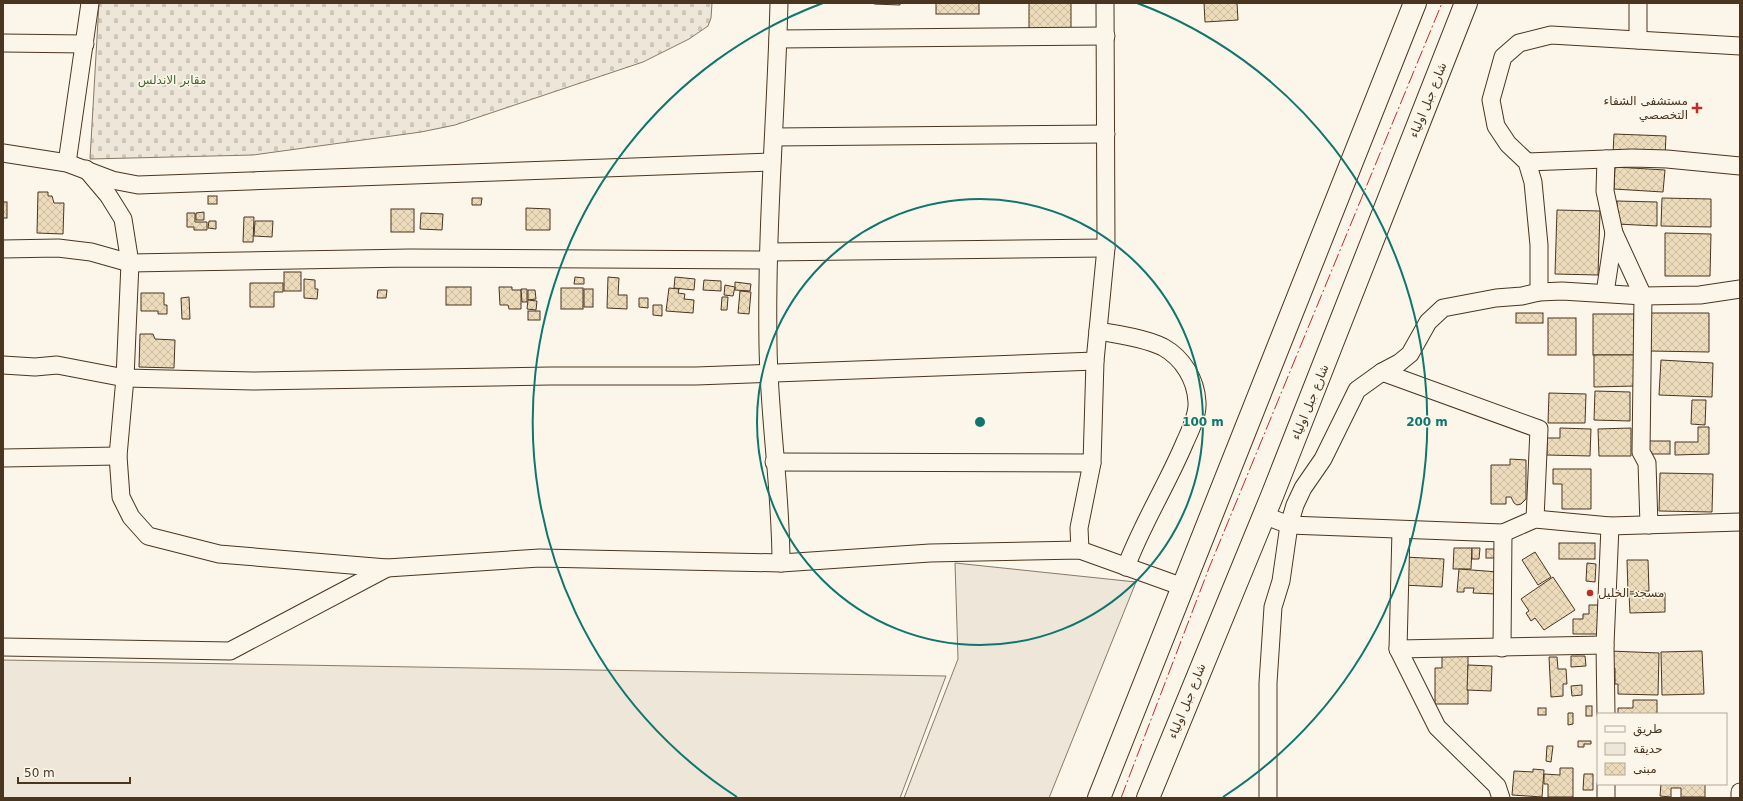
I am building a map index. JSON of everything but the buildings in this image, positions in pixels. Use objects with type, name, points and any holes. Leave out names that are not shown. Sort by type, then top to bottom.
[{"type":"highway","points":[[1099,798],[1415,3]]},
{"type":"highway","name":"شارع جبل اولياء","points":[[1148,798],[1343,319],[1466,3]]},
{"type":"street","points":[[67,163],[90,3]]},
{"type":"street","points":[[779,3],[769,256],[769,374],[774,462],[781,521],[780,563]]},
{"type":"street","points":[[1080,550],[1079,528],[1092,463],[1095,361],[1106,248],[1105,3]]},
{"type":"street","points":[[1638,3],[1638,40]]},
{"type":"street","points":[[1539,292],[1536,201],[1533,182],[1527,162],[1508,144],[1496,126],[1491,100],[1503,57],[1519,43],[1551,34],[1740,46]]},
{"type":"street","points":[[778,39],[1106,36]]},
{"type":"street","points":[[3,43],[85,44]]},
{"type":"street","points":[[774,137],[1106,134]]},
{"type":"street","points":[[3,153],[67,163],[112,180],[138,185],[772,162]]},
{"type":"street","points":[[1527,162],[1606,159],[1667,159],[1740,166]]},
{"type":"street","points":[[1606,159],[1605,191],[1614,233],[1644,296],[1641,452],[1647,463],[1649,525]]},
{"type":"street","points":[[86,169],[108,195],[123,219],[130,263],[118,456],[121,497],[131,517],[148,536],[219,554],[387,568],[540,558],[780,563],[930,552],[1080,550],[1183,587]]},
{"type":"street","points":[[1605,294],[1614,233]]},
{"type":"street","points":[[3,249],[58,248],[91,252],[130,263],[410,258],[769,256],[1106,248]]},
{"type":"street","points":[[1268,798],[1268,683],[1273,606],[1281,581],[1289,525],[1295,504],[1303,488],[1323,459],[1357,390],[1382,372],[1399,363],[1410,354],[1428,322],[1443,308],[1539,292],[1644,296],[1700,295],[1740,289]]},
{"type":"street","points":[[1098,331],[1120,335],[1163,347],[1187,369],[1192,380],[1197,402],[1196,412],[1182,448],[1160,496],[1135,542],[1126,567]]},
{"type":"street","points":[[3,365],[35,367],[57,365],[124,378],[253,381],[769,374],[1095,361]]},
{"type":"street","points":[[1382,372],[1539,429],[1535,519]]},
{"type":"street","points":[[3,458],[118,456]]},
{"type":"street","points":[[774,462],[1092,463]]},
{"type":"street","points":[[1263,515],[1289,525],[1503,533],[1535,519],[1610,526],[1740,522]]},
{"type":"street","points":[[1606,713],[1605,645],[1610,526]]},
{"type":"street","points":[[1401,530],[1398,649],[1437,727],[1497,786],[1501,798]]},
{"type":"street","points":[[1502,648],[1503,533]]},
{"type":"street","points":[[3,648],[230,652],[387,568]]},
{"type":"street","points":[[1398,649],[1605,645]]},
{"type":"street","points":[[1606,785],[1606,798]]},
{"type":"street","points":[[1740,792],[1740,798]]},
{"type":"green space","name":"مقابر الاندلس","points":[[99,3],[712,3],[711,18],[708,26],[689,39],[643,62],[455,125],[421,132],[253,155],[90,159]]},
{"type":"green space","points":[[955,563],[1136,582],[1049,798],[904,798],[958,659]]},
{"type":"green space","points":[[3,660],[946,676],[900,798],[3,798]]},
{"type":"power","points":[[1121,798],[1209,568],[1442,3]]},
{"type":"place","name":"مستشفى الشفاء التخصصي","points":[[1697,108]]},
{"type":"place","name":"مسجد الخليل","points":[[1590,593]]}]
